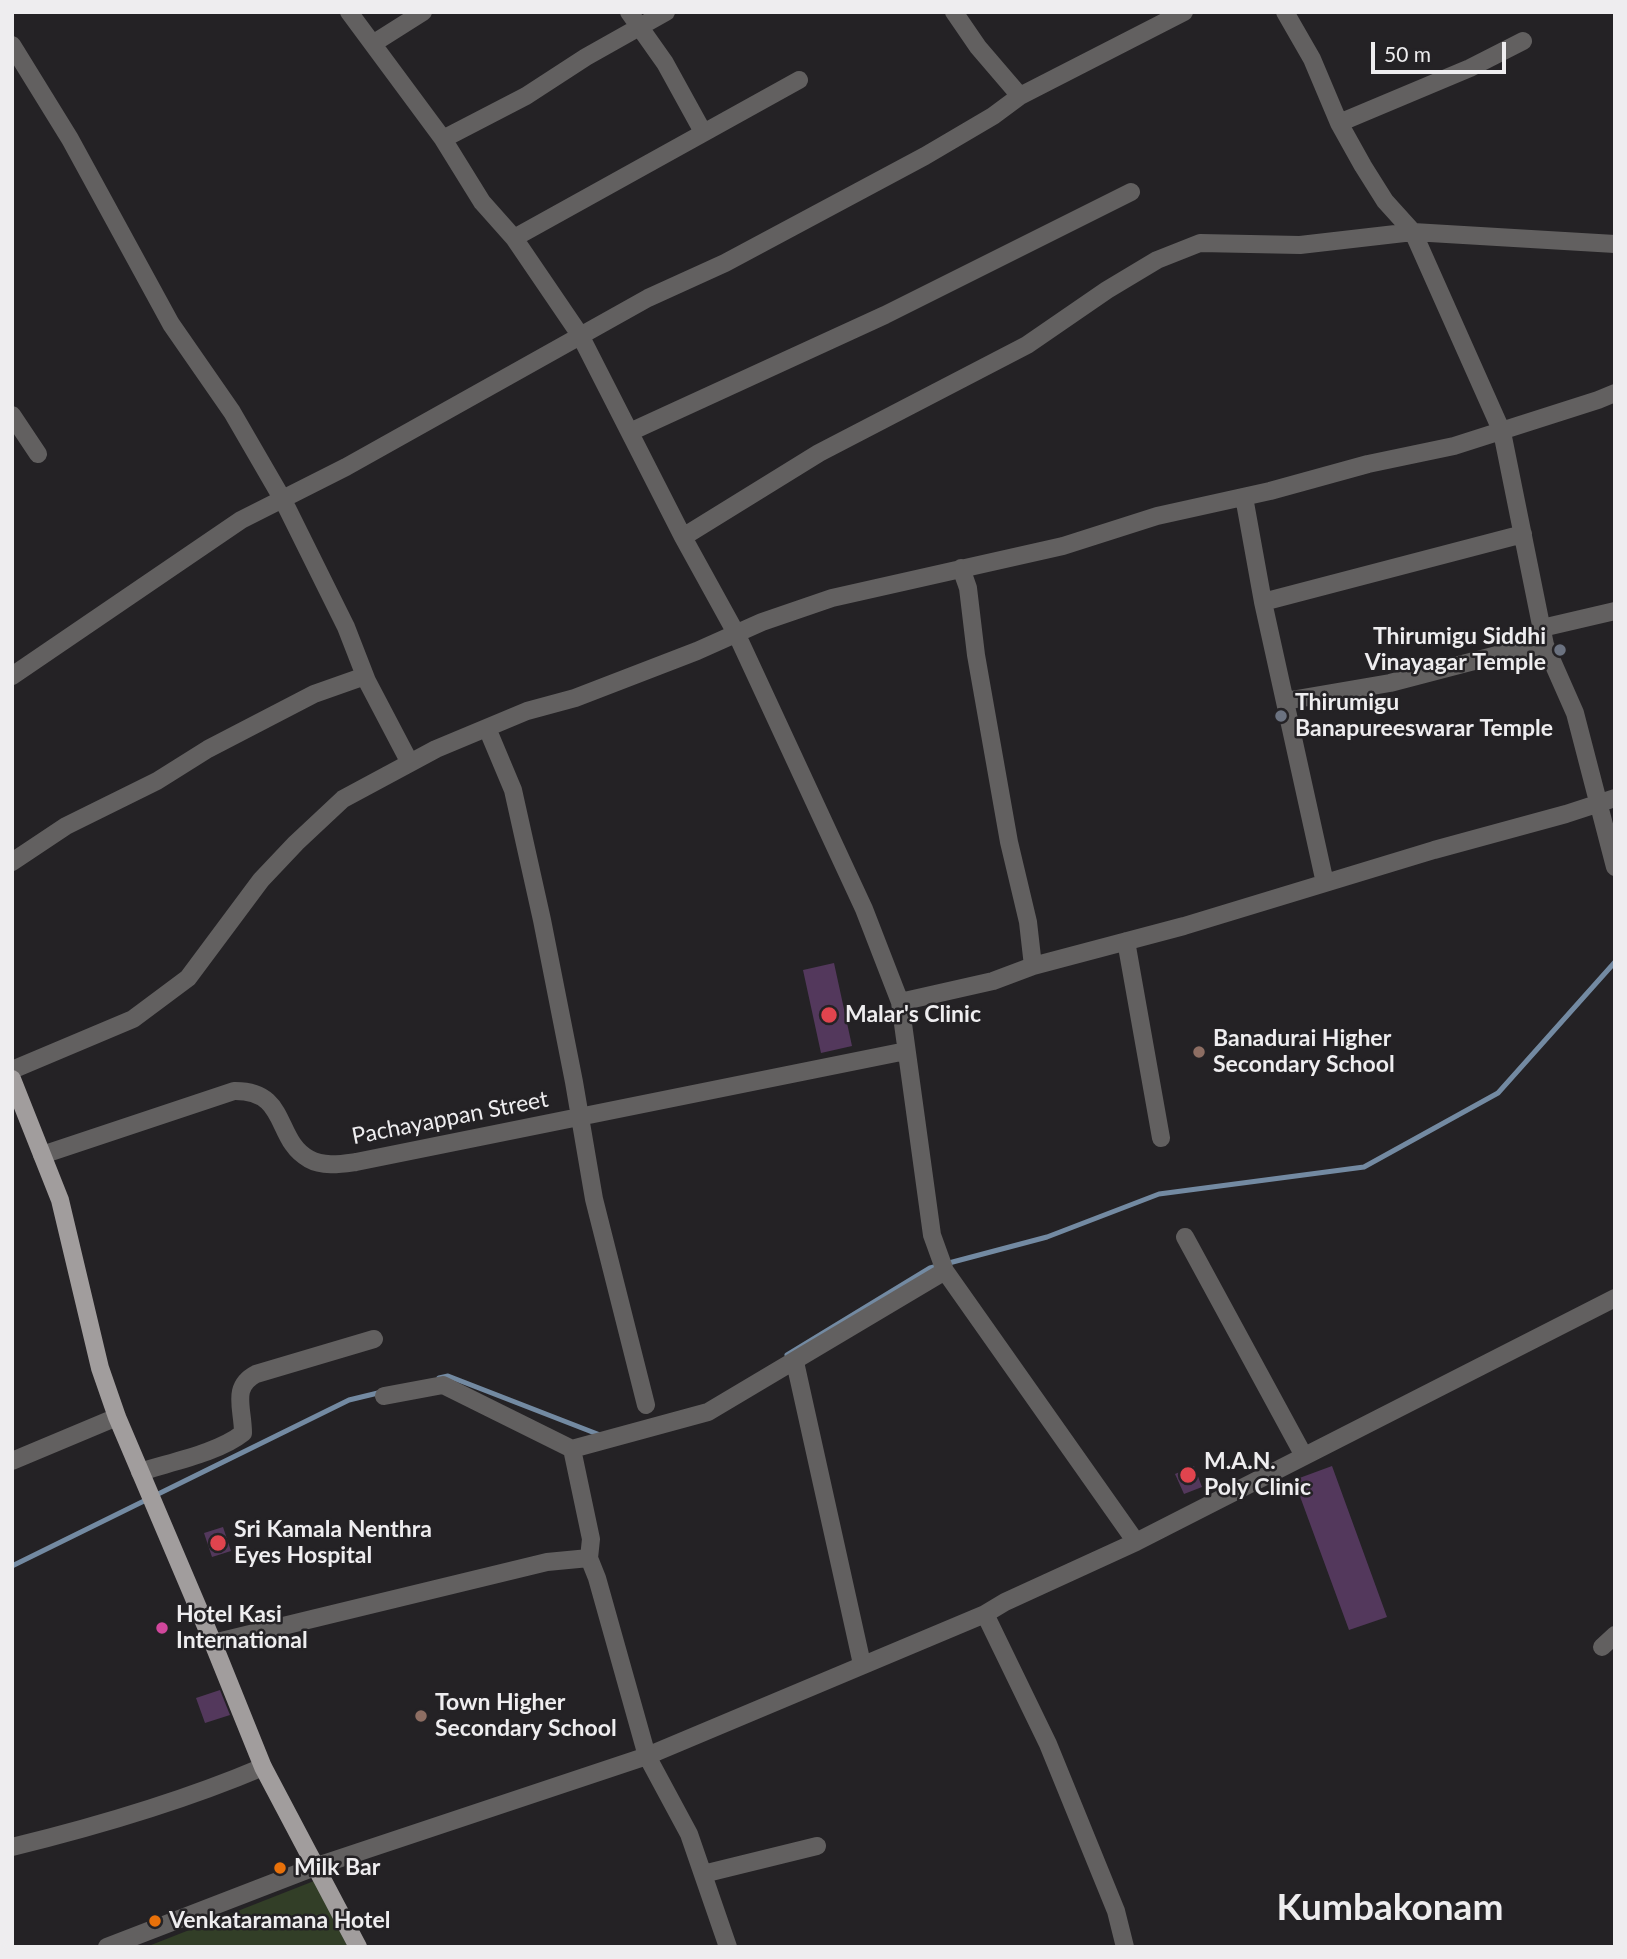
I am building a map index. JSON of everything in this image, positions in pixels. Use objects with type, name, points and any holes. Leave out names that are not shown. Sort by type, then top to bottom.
[{"type":"main road","points":[[13,1080],[60,1200],[100,1368],[117,1417],[214,1643],[263,1767],[358,1947]]},
{"type":"street","points":[[349,12],[443,139],[482,202],[514,238],[580,335],[683,537],[737,635],[864,909],[900,1002],[932,1235],[945,1271],[1136,1542]]},
{"type":"street","points":[[374,43],[423,12]]},
{"type":"street","points":[[443,139],[526,96],[634,20],[666,12]]},
{"type":"street","points":[[954,12],[1013,100]]},
{"type":"street","points":[[12,676],[241,520],[424,425],[648,298],[725,262],[925,156],[993,116],[1013,100],[1184,12]]},
{"type":"street","points":[[1285,12],[1312,59],[1339,123],[1363,166],[1385,201],[1413,232],[1502,432],[1543,636],[1575,713],[1606,800],[1615,867]]},
{"type":"street","points":[[634,20],[664,63],[703,132]]},
{"type":"street","points":[[1339,123],[1470,68],[1523,41]]},
{"type":"street","points":[[12,45],[70,139],[171,324],[232,412],[283,500],[346,627],[365,676],[410,763]]},
{"type":"street","points":[[514,238],[799,80]]},
{"type":"street","points":[[630,432],[885,315],[1130,192]]},
{"type":"street","points":[[683,537],[819,453],[1027,345],[1107,290],[1157,260],[1200,243],[1300,245],[1413,232],[1615,244]]},
{"type":"street","points":[[13,1080],[133,1019],[188,978],[261,880],[343,799],[436,749],[527,711],[575,698],[737,635],[762,622],[832,598],[1063,546],[1157,516],[1244,497],[1502,432],[1615,393]]},
{"type":"street","points":[[12,415],[38,454]]},
{"type":"street","points":[[1244,497],[1263,602],[1325,883]]},
{"type":"street","points":[[1263,602],[1523,534]]},
{"type":"street","points":[[961,568],[968,588],[976,655],[1009,842],[1028,922],[1033,965]]},
{"type":"street","points":[[1285,701],[1390,683],[1497,655],[1615,611]]},
{"type":"street","points":[[12,862],[66,826],[157,781],[208,749],[314,694],[365,676]]},
{"type":"street","points":[[487,728],[513,790],[542,920],[594,1199],[646,1405]]},
{"type":"street","points":[[900,1002],[993,981],[1033,965],[1184,926],[1606,800]]},
{"type":"street","points":[[1126,941],[1161,1138]]},
{"type":"street","name":"Pachayappan Street","points":[[42,1155],[234,1091],[249,1091],[265,1098],[275,1109],[298,1151],[310,1160],[330,1165],[356,1162],[906,1051]]},
{"type":"street","points":[[1185,1237],[1304,1457]]},
{"type":"street","points":[[384,1396],[443,1385],[572,1449],[708,1412],[945,1271]]},
{"type":"street","points":[[107,1947],[317,1866],[647,1756],[985,1614],[1005,1602],[1136,1542],[1615,1298]]},
{"type":"street","points":[[144,1480],[234,1440],[243,1433],[240,1389],[246,1379],[374,1339]]},
{"type":"street","points":[[795,1362],[862,1664]]},
{"type":"street","points":[[12,1461],[117,1417]]},
{"type":"street","points":[[572,1449],[591,1539],[589,1558],[647,1756],[689,1834],[728,1947]]},
{"type":"street","points":[[214,1643],[547,1562],[589,1558]]},
{"type":"street","points":[[985,1614],[1048,1744],[1115,1911],[1125,1947]]},
{"type":"street","points":[[12,1847],[59,1836],[206,1791],[263,1767]]},
{"type":"street","points":[[703,1874],[817,1846]]},
{"type":"green space","points":[[314,1881],[348,1947],[146,1947]]},
{"type":"building","points":[[834,963],[852,1046],[821,1053],[803,970]]},
{"type":"building","points":[[1194,1466],[1202,1487],[1184,1494],[1175,1474]]},
{"type":"building","points":[[1332,1466],[1387,1617],[1349,1630],[1294,1480]]},
{"type":"building","points":[[223,1527],[231,1551],[212,1557],[204,1533]]},
{"type":"building","points":[[220,1690],[230,1715],[205,1723],[196,1698]]},
{"type":"waterway","points":[[787,1355],[930,1268],[1047,1237],[1159,1194],[1364,1167],[1498,1093],[1615,962]]},
{"type":"waterway","points":[[439,1378],[448,1376],[600,1435]]},
{"type":"waterway","points":[[12,1566],[349,1400],[382,1392]]},
{"type":"place","name":"Thirumigu Siddhi Vinayagar Temple","points":[[1560,650]]},
{"type":"place","name":"Thirumigu Banapureeswarar Temple","points":[[1281,716]]},
{"type":"place","name":"Malar's Clinic","points":[[829,1015]]},
{"type":"place","name":"Banadurai Higher Secondary School","points":[[1199,1052]]},
{"type":"place","name":"M.A.N. Poly Clinic","points":[[1188,1475]]},
{"type":"place","name":"Sri Kamala Nenthra Eyes Hospital","points":[[218,1543]]},
{"type":"place","name":"Hotel Kasi International","points":[[162,1628]]},
{"type":"place","name":"Town Higher Secondary School","points":[[421,1716]]},
{"type":"place","name":"Milk Bar","points":[[280,1868]]},
{"type":"place","name":"Venkataramana Hotel","points":[[155,1921]]},
{"type":"district","name":"Kumbakonam","points":[[1390,1908]]}]
